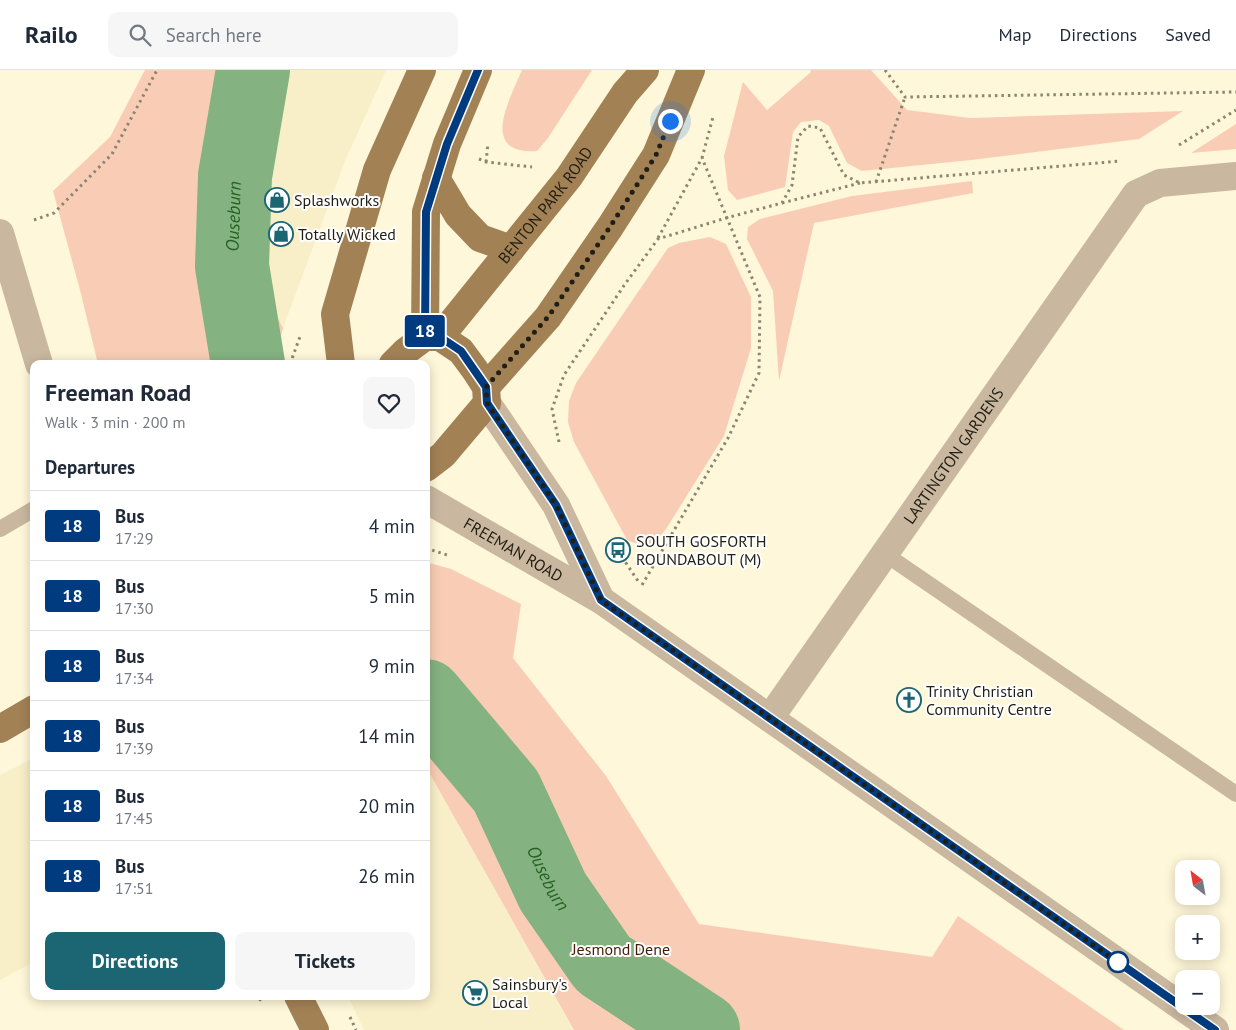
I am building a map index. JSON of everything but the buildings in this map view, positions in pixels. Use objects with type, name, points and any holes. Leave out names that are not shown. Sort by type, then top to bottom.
[{"type":"main road","points":[[341,360],[335,314],[377,170],[422,70]]},
{"type":"main road","points":[[478,70],[447,144],[426,212],[433,337],[461,351],[487,395]]},
{"type":"main road","name":"BENTON PARK ROAD","points":[[397,360],[406,351],[433,337],[510,249],[569,178],[625,93],[645,70]]},
{"type":"main road","points":[[430,465],[443,455],[548,317],[610,227],[656,155],[691,70]]},
{"type":"main road","points":[[436,178],[458,215],[480,238],[510,249]]},
{"type":"main road","points":[[0,728],[30,711]]},
{"type":"main road","points":[[300,1000],[315,1030]]},
{"type":"street","name":"LARTINGTON GARDENS","points":[[770,718],[1136,194],[1160,183],[1236,176]]},
{"type":"street","points":[[0,233],[38,360]]},
{"type":"street","name":"FREEMAN ROAD","points":[[487,395],[556,505],[601,600]]},
{"type":"street","name":"FREEMAN ROAD","points":[[430,501],[601,600],[1215,1030]]},
{"type":"lane","points":[[0,529],[30,511]]},
{"type":"lane","points":[[885,554],[1236,794]]},
{"type":"path","points":[[27,222],[54,213],[112,154],[157,70]]},
{"type":"path","points":[[885,70],[906,97]]},
{"type":"path","points":[[906,97],[1236,92]]},
{"type":"path","points":[[876,182],[906,97]]},
{"type":"path","points":[[1173,148],[1236,110]]},
{"type":"path","points":[[782,203],[792,185],[798,137],[808,126],[820,128],[844,175],[860,183]]},
{"type":"path","points":[[642,586],[728,438],[760,374],[760,297],[702,158]]},
{"type":"path","points":[[562,447],[557,439],[552,409],[564,375],[625,284],[658,239],[726,218],[860,183],[1128,160]]},
{"type":"path","points":[[486,162],[535,167]]},
{"type":"path","points":[[618,550],[647,593]]},
{"type":"shaded area","points":[[268,70],[386,70],[345,161],[283,328],[245,255],[245,181],[249,136]]},
{"type":"shaded area","points":[[30,760],[30,964],[0,980],[0,775]]},
{"type":"shaded area","points":[[430,774],[574,1030],[364,1030],[350,1000],[430,1000]]},
{"type":"green space","points":[[145,70],[268,70],[249,136],[245,255],[283,328],[275,360],[97,360],[53,191],[110,137]]},
{"type":"green space","points":[[522,70],[592,70],[548,138],[537,151],[519,150],[508,144],[503,135],[506,109]]},
{"type":"green space","points":[[810,70],[871,70],[907,110],[970,118],[1183,111],[1139,139],[971,160],[862,171],[847,163],[829,126],[819,120],[801,122],[793,132],[785,187],[737,200],[728,190],[724,156],[743,82],[767,110],[811,72]]},
{"type":"green space","points":[[1236,124],[1236,149],[1191,153]]},
{"type":"green space","points":[[972,181],[973,193],[814,223],[779,381],[773,291],[747,239],[748,227],[760,219],[852,196]]},
{"type":"green space","points":[[710,237],[726,244],[751,297],[751,348],[724,436],[666,529],[650,544],[640,544],[627,540],[574,442],[568,422],[569,401],[576,383],[668,248],[679,243]]},
{"type":"green space","name":"Jesmond Dene","points":[[430,563],[451,569],[521,604],[513,658],[606,776],[699,924],[932,957],[958,916],[1124,1030],[574,1030],[430,774]]},
{"type":"waterway","name":"Ouseburn","points":[[247,360],[232,266],[235,176],[253,70]]},
{"type":"waterway","name":"Ouseburn","points":[[430,701],[506,791],[553,892],[603,964],[703,1030]]},
{"type":"bus line","name":"18","points":[[478,70],[447,144],[426,212],[425,337],[440,337],[461,351],[476,370],[486,387],[487,403],[556,505],[601,600],[1215,1030]]},
{"type":"place","name":"Splashworks","points":[[277,200]]},
{"type":"place","name":"Totally Wicked","points":[[281,234]]},
{"type":"place","name":"SOUTH GOSFORTH ROUNDABOUT (M)","points":[[618,550]]},
{"type":"place","name":"Trinity Christian Community Centre","points":[[909,700]]},
{"type":"place","name":"Sainsbury's Local","points":[[475,993]]},
{"type":"route","points":[[670,121],[656,155],[610,227],[548,317],[486,387],[487,403],[556,505],[601,600],[1118,962]]}]
